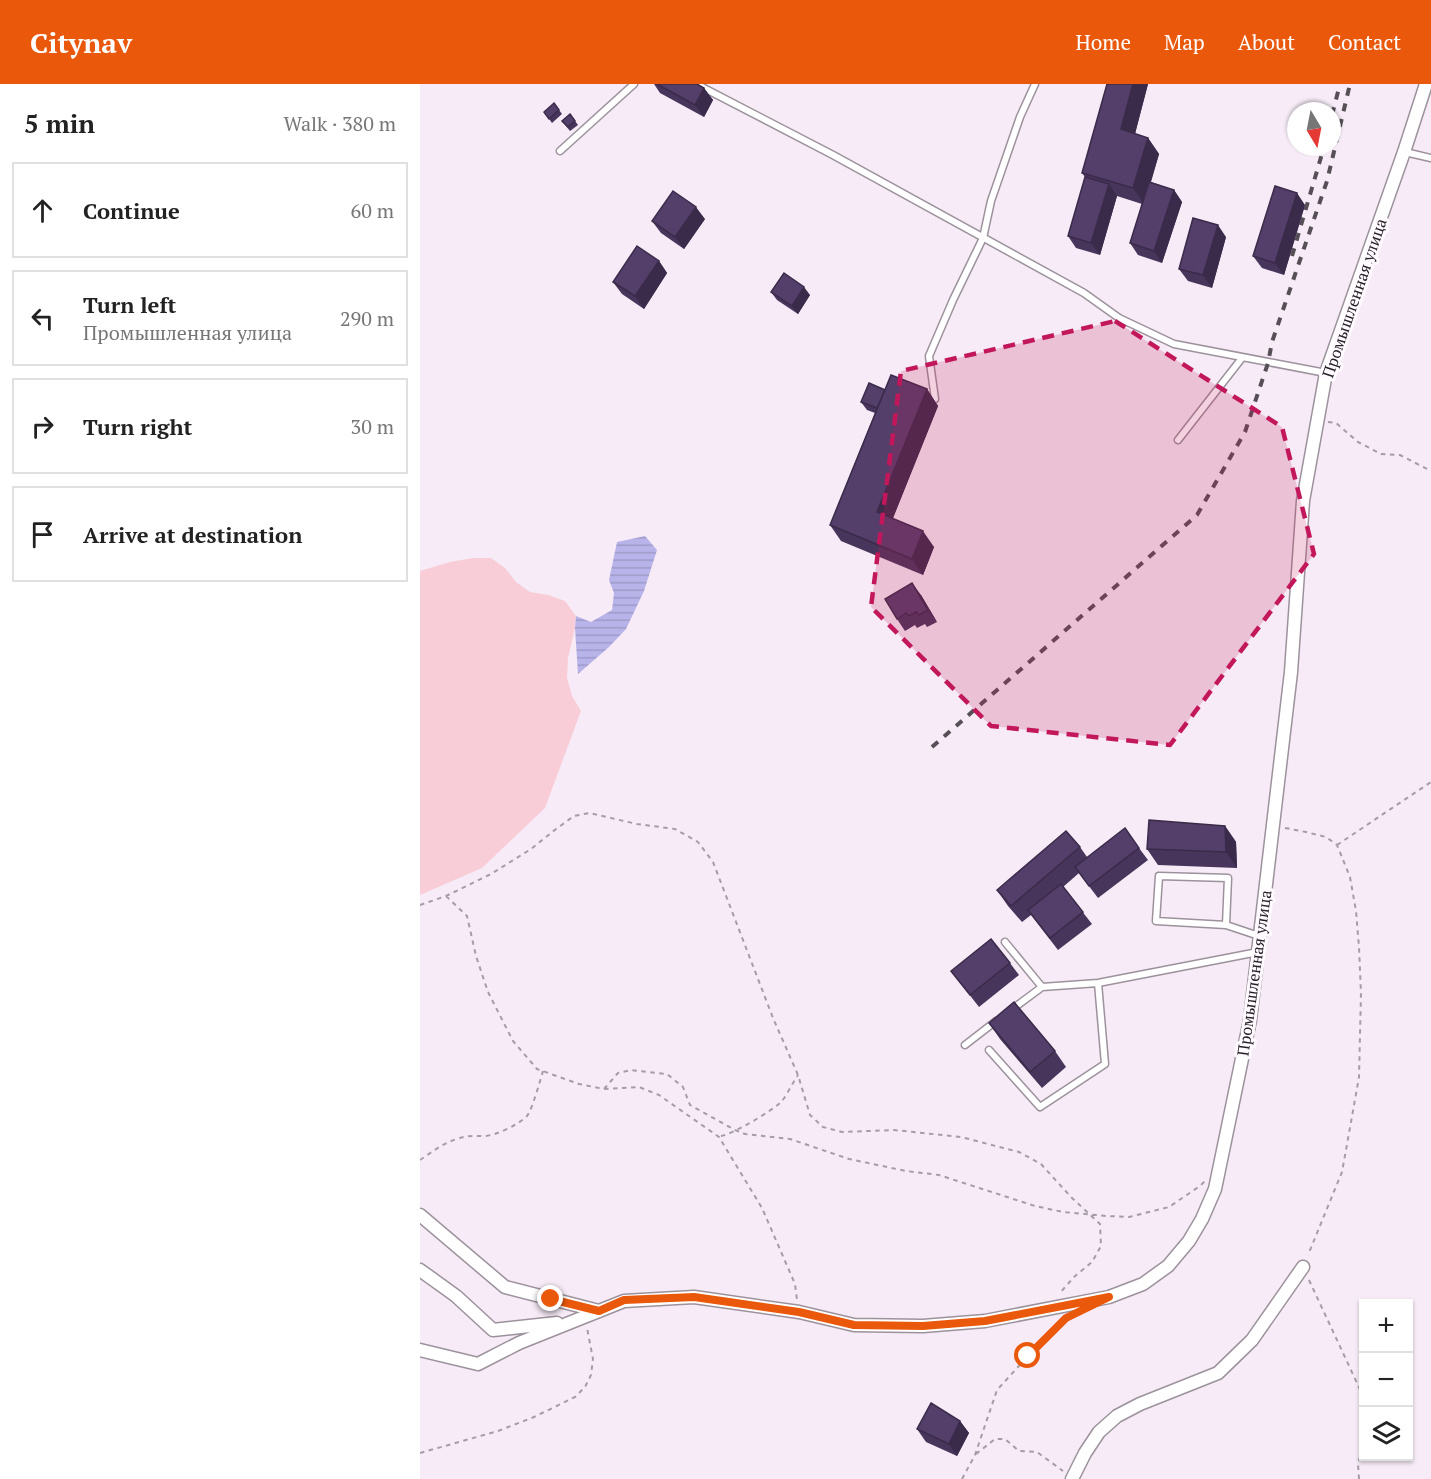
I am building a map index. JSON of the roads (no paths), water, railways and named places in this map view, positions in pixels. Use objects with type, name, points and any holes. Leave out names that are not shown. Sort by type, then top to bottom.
[{"type":"street","name":"Промышленная улица","points":[[420,1350],[478,1364],[519,1343],[624,1300],[694,1297],[799,1312],[854,1325],[923,1326],[985,1321],[1109,1297],[1143,1284],[1168,1266],[1189,1241],[1215,1189],[1250,1020],[1291,672],[1303,501],[1326,374],[1426,84]]},
{"type":"street","points":[[420,1215],[505,1287],[599,1311]]},
{"type":"street","points":[[1072,1478],[1099,1432],[1117,1416],[1140,1404],[1218,1373],[1251,1340],[1303,1267]]},
{"type":"street","points":[[420,1270],[456,1296],[493,1330],[570,1322]]},
{"type":"lane","points":[[560,151],[634,84]]},
{"type":"lane","points":[[696,84],[833,155],[1084,293],[1119,318],[1174,344],[1326,374]]},
{"type":"lane","points":[[935,399],[929,356],[983,238],[995,191],[1020,117],[1035,84]]},
{"type":"lane","points":[[1404,152],[1431,158]]},
{"type":"lane","points":[[1178,440],[1242,358]]},
{"type":"lane","points":[[1226,925],[1228,878],[1159,876],[1156,921],[1226,925],[1260,937]]},
{"type":"lane","points":[[1005,942],[1042,987]]},
{"type":"lane","points":[[1007,1013],[1042,987],[1098,983],[1258,951]]},
{"type":"lane","points":[[989,1050],[1040,1107],[1105,1064],[1098,983]]},
{"type":"lane","points":[[965,1045],[999,1019]]},
{"type":"railway","points":[[1335,102],[1340,84]]},
{"type":"railway","points":[[932,747],[1197,515],[1245,432],[1268,363],[1272,342],[1327,181],[1350,84]]},
{"type":"railway","points":[[1292,256],[1321,156]]}]
